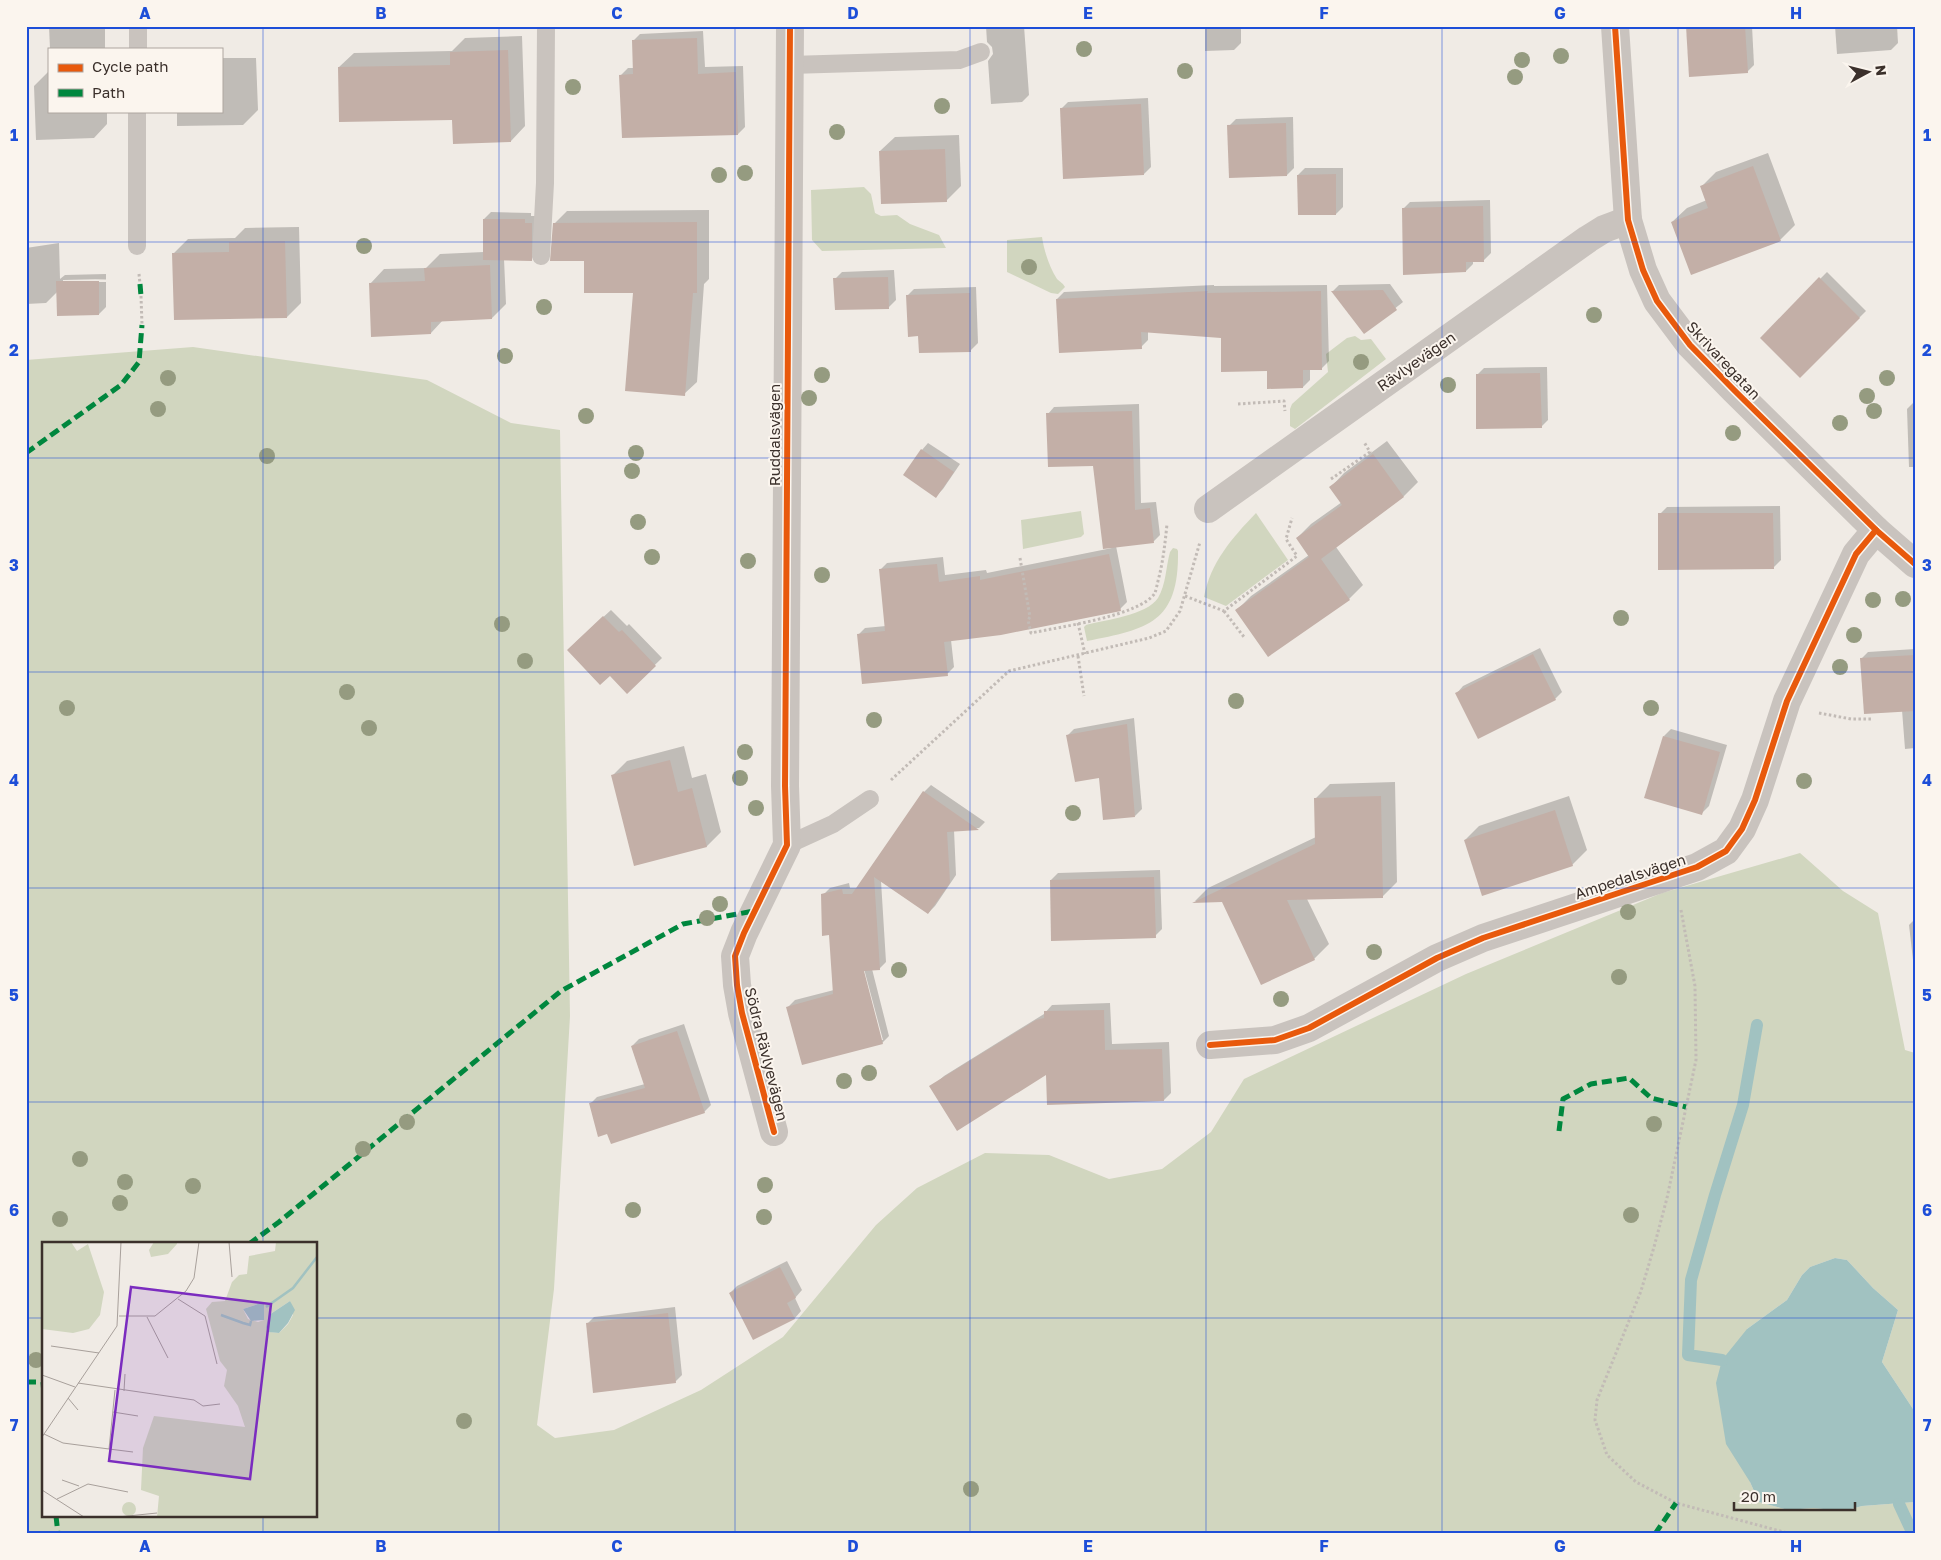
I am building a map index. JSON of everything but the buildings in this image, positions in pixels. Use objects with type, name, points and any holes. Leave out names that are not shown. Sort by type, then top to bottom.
[{"type":"street","name":"Ruddalsvägen","points":[[788,845],[785,776],[790,26]]},
{"type":"street","name":"Skrivaregatan","points":[[1615,26],[1621,140],[1628,220],[1643,270],[1658,301],[1690,345],[1762,419],[1876,530],[1915,564]]},
{"type":"street","name":"Rävlyevägen","points":[[1208,509],[1588,239],[1604,229],[1628,220]]},
{"type":"street","name":"Ampedalsvägen","points":[[1210,1045],[1275,1040],[1309,1028],[1437,958],[1476,941],[1588,902],[1674,875],[1707,863],[1726,851],[1742,829],[1755,800],[1787,701],[1856,554],[1876,530]]},
{"type":"street","name":"Södra Rävlyevägen","points":[[774,1132],[742,1013],[737,985],[735,956],[744,933],[788,845]]},
{"type":"lane","points":[[138,26],[138,48]]},
{"type":"lane","points":[[541,256],[545,183],[546,26]]},
{"type":"lane","points":[[790,65],[959,60],[981,52]]},
{"type":"lane","points":[[137,112],[137,246]]},
{"type":"lane","points":[[788,845],[832,824],[870,799]]},
{"type":"path","points":[[141,296],[142,325]]},
{"type":"path","points":[[1238,404],[1284,400],[1288,452]]},
{"type":"path","points":[[870,799],[1009,671],[1150,638],[1166,631],[1180,611],[1208,509]]},
{"type":"path","points":[[1224,611],[1297,556],[1286,539],[1292,518]]},
{"type":"path","points":[[1020,558],[1031,632],[1126,612],[1142,604],[1155,592],[1164,560],[1167,524]]},
{"type":"path","points":[[1185,596],[1224,611],[1244,637]]},
{"type":"path","points":[[1078,623],[1085,654]]},
{"type":"path","points":[[1078,656],[1084,696]]},
{"type":"path","points":[[1787,701],[1826,715],[1851,719],[1873,719]]},
{"type":"path","points":[[1674,875],[1695,986],[1696,1060],[1667,1198],[1654,1247],[1641,1291],[1597,1400],[1595,1420],[1607,1455],[1636,1482],[1676,1503],[1791,1534]]},
{"type":"green space","points":[[864,187],[871,194],[875,213],[881,216],[897,215],[910,224],[939,235],[946,248],[822,251],[812,240],[811,190]]},
{"type":"green space","points":[[1042,237],[1052,269],[1057,279],[1065,287],[1058,294],[1051,293],[1007,272],[1007,240]]},
{"type":"green space","points":[[1355,336],[1361,340],[1371,339],[1386,359],[1295,429],[1290,426],[1290,409],[1292,404],[1328,372],[1326,354],[1347,338]]},
{"type":"green space","points":[[193,347],[427,380],[511,423],[560,430],[570,1016],[554,1289],[537,1425],[555,1438],[614,1430],[701,1390],[783,1337],[876,1225],[917,1188],[985,1153],[1049,1155],[1109,1179],[1162,1169],[1211,1132],[1244,1079],[1466,974],[1662,893],[1800,853],[1843,891],[1878,913],[1905,1050],[1915,1053],[1915,1412],[1882,1362],[1898,1310],[1873,1288],[1847,1260],[1835,1258],[1810,1267],[1802,1275],[1787,1300],[1747,1329],[1750,1482],[1759,1502],[1788,1510],[1813,1508],[1844,1511],[1862,1506],[1915,1502],[1915,1534],[26,1534],[26,360]]},
{"type":"green space","points":[[1081,511],[1084,534],[1081,537],[1023,549],[1021,520]]},
{"type":"green space","points":[[1256,513],[1288,560],[1226,606],[1204,597],[1211,573],[1223,552]]},
{"type":"green space","points":[[1173,548],[1178,551],[1177,575],[1173,594],[1166,608],[1156,618],[1143,626],[1127,632],[1087,641],[1084,627],[1086,625],[1135,613],[1153,604],[1161,593],[1170,552]]},
{"type":"water","points":[[1835,1258],[1847,1260],[1873,1288],[1898,1310],[1882,1362],[1915,1412],[1915,1502],[1862,1506],[1844,1511],[1813,1508],[1788,1510],[1759,1502],[1750,1482],[1726,1444],[1716,1383],[1722,1360],[1747,1329],[1787,1300],[1802,1275],[1810,1267]]},
{"type":"waterway","points":[[1722,1360],[1688,1355],[1691,1280],[1743,1105],[1757,1025]]},
{"type":"waterway","points":[[1899,1504],[1913,1534]]},
{"type":"marked path","points":[[140,284],[141,296]]},
{"type":"marked path","points":[[26,453],[121,385],[139,362],[142,325]]},
{"type":"marked path","points":[[252,1242],[279,1222],[561,991],[683,924],[754,911]]},
{"type":"marked path","points":[[1559,1131],[1563,1099],[1591,1084],[1629,1078],[1651,1098],[1686,1107]]},
{"type":"marked path","points":[[26,1382],[42,1382]]},
{"type":"marked path","points":[[1655,1534],[1676,1503]]},
{"type":"marked path","points":[[56,1518],[58,1534]]},
{"type":"cycle path","points":[[774,1132],[742,1013],[737,985],[735,956],[744,933],[787,845],[785,786],[790,26]]},
{"type":"cycle path","points":[[1615,26],[1628,220],[1643,270],[1657,301],[1690,345],[1734,390],[1876,530],[1915,564]]},
{"type":"cycle path","points":[[1210,1045],[1275,1040],[1309,1028],[1437,958],[1483,938],[1697,867],[1726,851],[1742,829],[1755,800],[1787,701],[1856,554],[1876,530]]}]
